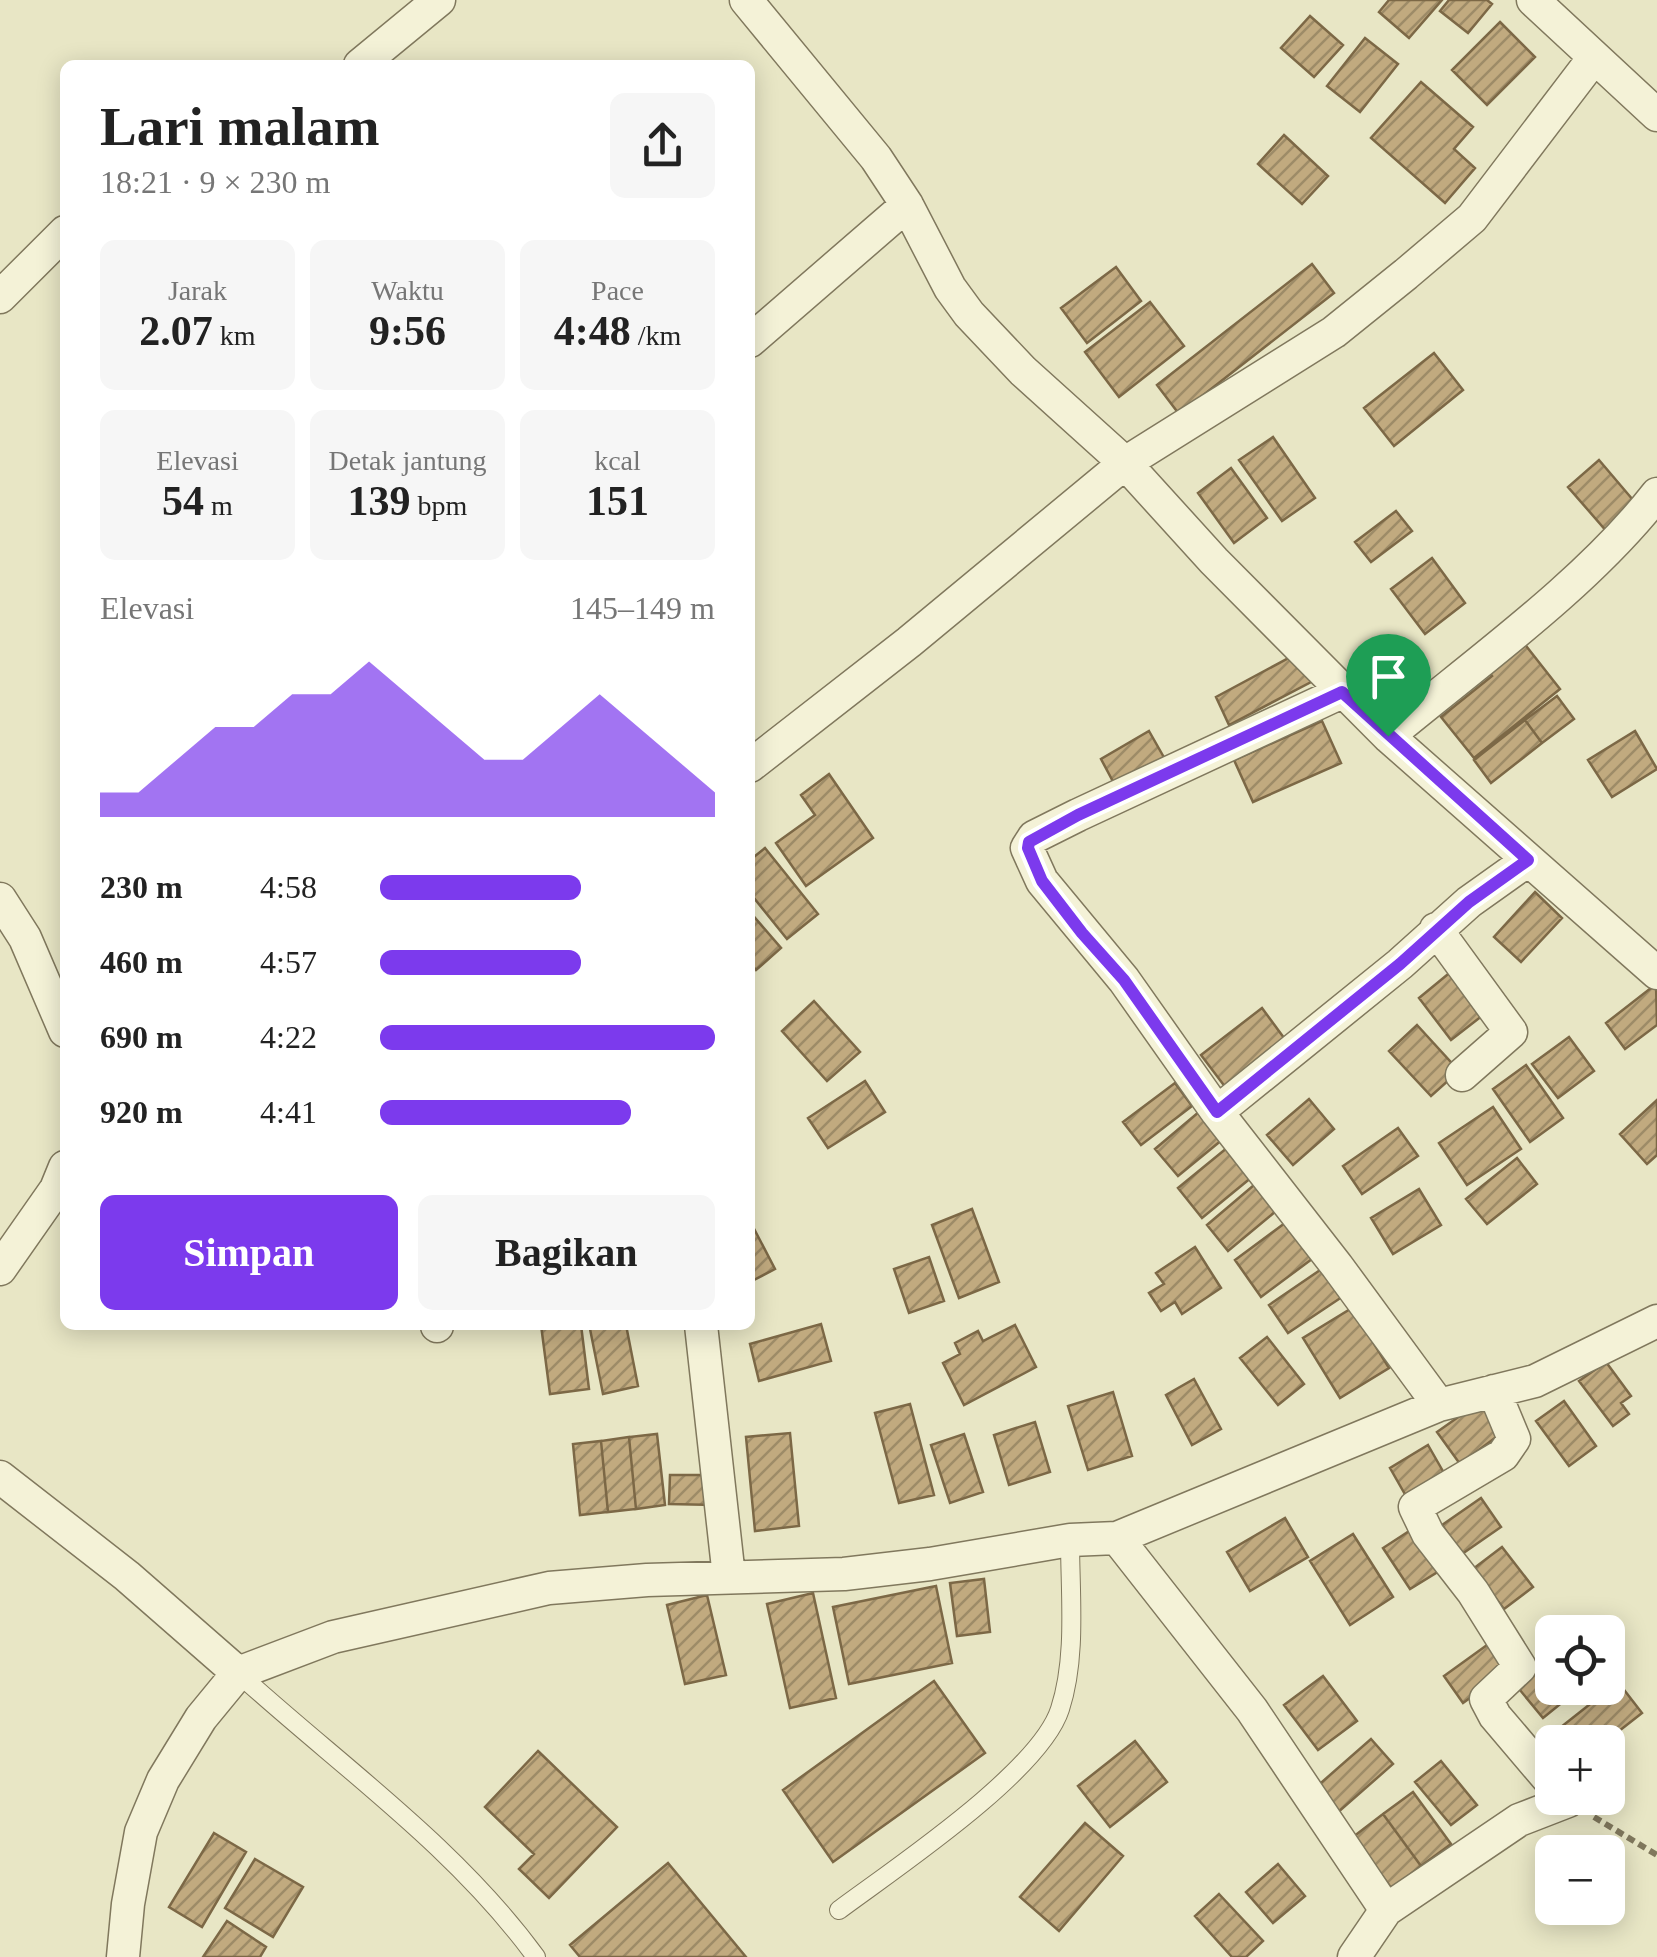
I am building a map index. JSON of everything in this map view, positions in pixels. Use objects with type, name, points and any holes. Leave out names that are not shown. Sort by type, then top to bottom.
[{"type":"street","points":[[366,60],[439,0]]},
{"type":"street","points":[[746,0],[876,158],[907,206],[950,288],[1022,371],[1125,463],[1388,736],[1657,973]]},
{"type":"street","points":[[1533,0],[1657,115]]},
{"type":"street","points":[[755,762],[1125,463],[1334,332],[1458,229],[1508,174],[1593,59]]},
{"type":"street","points":[[755,338],[907,206]]},
{"type":"street","points":[[0,297],[60,237]]},
{"type":"street","points":[[1388,736],[1587,569],[1627,532],[1657,494]]},
{"type":"street","points":[[1342,692],[1078,815],[1029,842],[1028,848],[1042,881],[1124,980],[1217,1112],[1337,1266],[1438,1405]]},
{"type":"street","points":[[1217,1112],[1400,964],[1436,929],[1528,860]]},
{"type":"street","points":[[0,899],[25,938],[60,1018]]},
{"type":"street","points":[[1436,929],[1512,1032],[1462,1074]]},
{"type":"street","points":[[0,1269],[60,1179]]},
{"type":"street","points":[[123,1957],[142,1832],[156,1797],[201,1718],[238,1673],[333,1636],[549,1588],[844,1574],[1070,1540],[1117,1538],[1438,1405],[1535,1381],[1657,1321]]},
{"type":"street","points":[[702,1330],[729,1577]]},
{"type":"street","points":[[1494,1391],[1514,1440],[1503,1455],[1415,1507],[1428,1534],[1473,1592],[1520,1667],[1486,1698],[1495,1716],[1535,1763]]},
{"type":"street","points":[[1,1479],[127,1576],[238,1673]]},
{"type":"street","points":[[1117,1538],[1252,1710],[1386,1910]]},
{"type":"street","points":[[1354,1957],[1386,1910],[1535,1810]]},
{"type":"lane","points":[[839,1910],[972,1810],[1034,1752],[1052,1725],[1060,1712],[1068,1663],[1070,1540]]},
{"type":"lane","points":[[238,1673],[438,1848],[502,1912],[536,1957]]},
{"type":"path","points":[[1594,1815],[1657,1856]]},
{"type":"building","points":[[1389,0],[1442,0],[1409,38],[1379,12]]},
{"type":"building","points":[[1449,0],[1487,0],[1492,4],[1468,33],[1440,11]]},
{"type":"building","points":[[1310,16],[1343,45],[1314,77],[1281,48]]},
{"type":"building","points":[[1500,22],[1535,57],[1487,105],[1452,70]]},
{"type":"building","points":[[1365,38],[1398,64],[1360,112],[1327,86]]},
{"type":"building","points":[[1421,82],[1473,127],[1454,149],[1475,168],[1445,203],[1371,138]]},
{"type":"building","points":[[1284,135],[1328,176],[1302,204],[1258,164]]},
{"type":"building","points":[[1312,264],[1334,293],[1179,414],[1157,385]]},
{"type":"building","points":[[1116,267],[1141,301],[1087,343],[1061,308]]},
{"type":"building","points":[[1150,302],[1184,346],[1119,397],[1085,352]]},
{"type":"building","points":[[1434,353],[1463,390],[1394,446],[1364,408]]},
{"type":"building","points":[[1273,437],[1315,498],[1282,521],[1239,460]]},
{"type":"building","points":[[1599,460],[1639,507],[1608,533],[1568,487]]},
{"type":"building","points":[[1231,468],[1267,518],[1234,543],[1198,493]]},
{"type":"building","points":[[1396,511],[1412,531],[1371,562],[1355,542]]},
{"type":"building","points":[[1432,558],[1465,603],[1425,634],[1391,589]]},
{"type":"building","points":[[1519,637],[1560,689],[1474,758],[1441,717],[1492,676],[1484,665]]},
{"type":"building","points":[[1298,653],[1313,681],[1229,725],[1216,697]]},
{"type":"building","points":[[1557,696],[1574,719],[1542,743],[1525,720]]},
{"type":"building","points":[[1525,720],[1542,743],[1491,783],[1474,760]]},
{"type":"building","points":[[1322,721],[1341,763],[1253,802],[1234,760]]},
{"type":"building","points":[[1149,731],[1166,761],[1117,789],[1101,759]]},
{"type":"building","points":[[1635,731],[1657,769],[1612,797],[1588,760]]},
{"type":"building","points":[[829,774],[873,838],[806,886],[776,843],[815,815],[801,795]]},
{"type":"building","points":[[765,848],[818,914],[787,939],[755,899],[755,856]]},
{"type":"building","points":[[1535,892],[1562,918],[1521,962],[1494,937]]},
{"type":"building","points":[[755,918],[781,948],[755,969]]},
{"type":"building","points":[[1453,970],[1487,1012],[1451,1040],[1419,998]]},
{"type":"building","points":[[1656,984],[1657,1025],[1625,1049],[1606,1023]]},
{"type":"building","points":[[814,1001],[860,1052],[827,1081],[782,1031]]},
{"type":"building","points":[[1262,1008],[1287,1042],[1226,1088],[1201,1055]]},
{"type":"building","points":[[1417,1025],[1459,1071],[1431,1096],[1389,1051]]},
{"type":"building","points":[[1569,1037],[1594,1071],[1558,1098],[1532,1064]]},
{"type":"building","points":[[1526,1065],[1563,1118],[1530,1142],[1493,1089]]},
{"type":"building","points":[[865,1081],[885,1112],[828,1148],[808,1118]]},
{"type":"building","points":[[1175,1083],[1192,1106],[1141,1145],[1123,1122]]},
{"type":"building","points":[[1309,1099],[1334,1129],[1293,1165],[1267,1135]]},
{"type":"building","points":[[1657,1100],[1657,1155],[1647,1164],[1620,1134]]},
{"type":"building","points":[[1493,1107],[1521,1149],[1467,1185],[1439,1143]]},
{"type":"building","points":[[1200,1111],[1223,1139],[1178,1176],[1155,1149]]},
{"type":"building","points":[[1398,1128],[1418,1156],[1362,1194],[1343,1166]]},
{"type":"building","points":[[1233,1143],[1258,1172],[1202,1218],[1178,1188]]},
{"type":"building","points":[[1517,1158],[1537,1184],[1487,1224],[1466,1199]]},
{"type":"building","points":[[1254,1185],[1276,1211],[1228,1251],[1207,1225]]},
{"type":"building","points":[[1419,1189],[1441,1225],[1393,1254],[1371,1218]]},
{"type":"building","points":[[972,1209],[999,1282],[959,1298],[932,1225]]},
{"type":"building","points":[[1285,1223],[1312,1259],[1261,1297],[1235,1260]]},
{"type":"building","points":[[755,1231],[775,1269],[755,1279]]},
{"type":"building","points":[[1195,1247],[1221,1288],[1182,1314],[1175,1302],[1161,1311],[1149,1293],[1164,1284],[1156,1273]]},
{"type":"building","points":[[929,1257],[944,1301],[909,1313],[894,1269]]},
{"type":"building","points":[[1326,1266],[1345,1295],[1288,1333],[1269,1305]]},
{"type":"building","points":[[1352,1308],[1389,1368],[1340,1398],[1303,1338]]},
{"type":"building","points":[[821,1324],[831,1361],[759,1381],[750,1344]]},
{"type":"building","points":[[1015,1325],[1036,1367],[964,1405],[943,1363],[960,1354],[955,1343],[978,1331],[983,1341]]},
{"type":"building","points":[[542,1330],[582,1330],[589,1389],[550,1394]]},
{"type":"building","points":[[590,1330],[627,1330],[638,1386],[603,1394]]},
{"type":"building","points":[[1267,1337],[1304,1384],[1278,1405],[1240,1358]]},
{"type":"building","points":[[1606,1362],[1631,1396],[1621,1403],[1629,1414],[1613,1426],[1579,1381]]},
{"type":"building","points":[[1194,1379],[1221,1429],[1192,1445],[1166,1395]]},
{"type":"building","points":[[1113,1392],[1132,1456],[1088,1470],[1068,1406]]},
{"type":"building","points":[[1481,1401],[1503,1432],[1460,1464],[1437,1432]]},
{"type":"building","points":[[1564,1401],[1596,1446],[1569,1466],[1536,1421]]},
{"type":"building","points":[[910,1404],[934,1495],[899,1503],[875,1413]]},
{"type":"building","points":[[1035,1422],[1050,1472],[1009,1485],[994,1435]]},
{"type":"building","points":[[790,1433],[799,1526],[755,1531],[746,1437]]},
{"type":"building","points":[[657,1434],[665,1505],[636,1509],[629,1437]]},
{"type":"building","points":[[964,1434],[983,1492],[950,1503],[931,1445]]},
{"type":"building","points":[[629,1437],[636,1509],[608,1512],[601,1441]]},
{"type":"building","points":[[601,1441],[608,1512],[580,1515],[573,1444]]},
{"type":"building","points":[[1428,1445],[1444,1473],[1406,1496],[1390,1468]]},
{"type":"building","points":[[670,1475],[715,1475],[715,1505],[669,1504]]},
{"type":"building","points":[[1481,1498],[1501,1527],[1462,1554],[1442,1525]]},
{"type":"building","points":[[1285,1518],[1308,1557],[1250,1591],[1227,1552]]},
{"type":"building","points":[[1417,1526],[1444,1568],[1410,1589],[1383,1548]]},
{"type":"building","points":[[1353,1534],[1393,1597],[1350,1625],[1310,1561]]},
{"type":"building","points":[[1502,1547],[1533,1587],[1504,1609],[1473,1569]]},
{"type":"building","points":[[984,1579],[990,1632],[957,1636],[950,1583]]},
{"type":"building","points":[[936,1586],[952,1663],[849,1684],[833,1607]]},
{"type":"building","points":[[813,1593],[836,1698],[790,1708],[767,1604]]},
{"type":"building","points":[[707,1595],[726,1675],[685,1684],[667,1605]]},
{"type":"building","points":[[1494,1640],[1513,1667],[1463,1703],[1444,1676]]},
{"type":"building","points":[[1535,1668],[1535,1705],[1559,1705],[1543,1718],[1515,1684]]},
{"type":"building","points":[[1323,1676],[1357,1721],[1318,1750],[1284,1705]]},
{"type":"building","points":[[934,1681],[985,1753],[833,1862],[783,1790]]},
{"type":"building","points":[[1625,1691],[1642,1713],[1625,1726],[1564,1725],[1589,1705],[1625,1705]]},
{"type":"building","points":[[1371,1739],[1393,1764],[1336,1814],[1314,1789]]},
{"type":"building","points":[[1135,1741],[1167,1782],[1110,1827],[1078,1786]]},
{"type":"building","points":[[538,1751],[617,1827],[549,1898],[519,1869],[534,1854],[485,1807]]},
{"type":"building","points":[[1441,1761],[1477,1805],[1451,1825],[1415,1782]]},
{"type":"building","points":[[1413,1792],[1451,1844],[1421,1866],[1383,1814]]},
{"type":"building","points":[[1383,1814],[1421,1866],[1392,1889],[1353,1837]]},
{"type":"building","points":[[1085,1823],[1123,1856],[1059,1931],[1020,1897]]},
{"type":"building","points":[[214,1833],[246,1852],[202,1927],[169,1907]]},
{"type":"building","points":[[255,1859],[303,1887],[273,1937],[225,1908]]},
{"type":"building","points":[[668,1863],[746,1957],[580,1957],[570,1945]]},
{"type":"building","points":[[1278,1864],[1305,1896],[1273,1923],[1246,1892]]},
{"type":"building","points":[[1219,1894],[1263,1941],[1246,1957],[1232,1957],[1195,1916]]},
{"type":"building","points":[[227,1921],[266,1947],[260,1957],[203,1957]]},
{"type":"route","points":[[1342,692],[1388,736],[1528,860],[1469,902],[1400,964],[1217,1112],[1124,980],[1042,881],[1029,842],[1078,815],[1342,692]]}]
